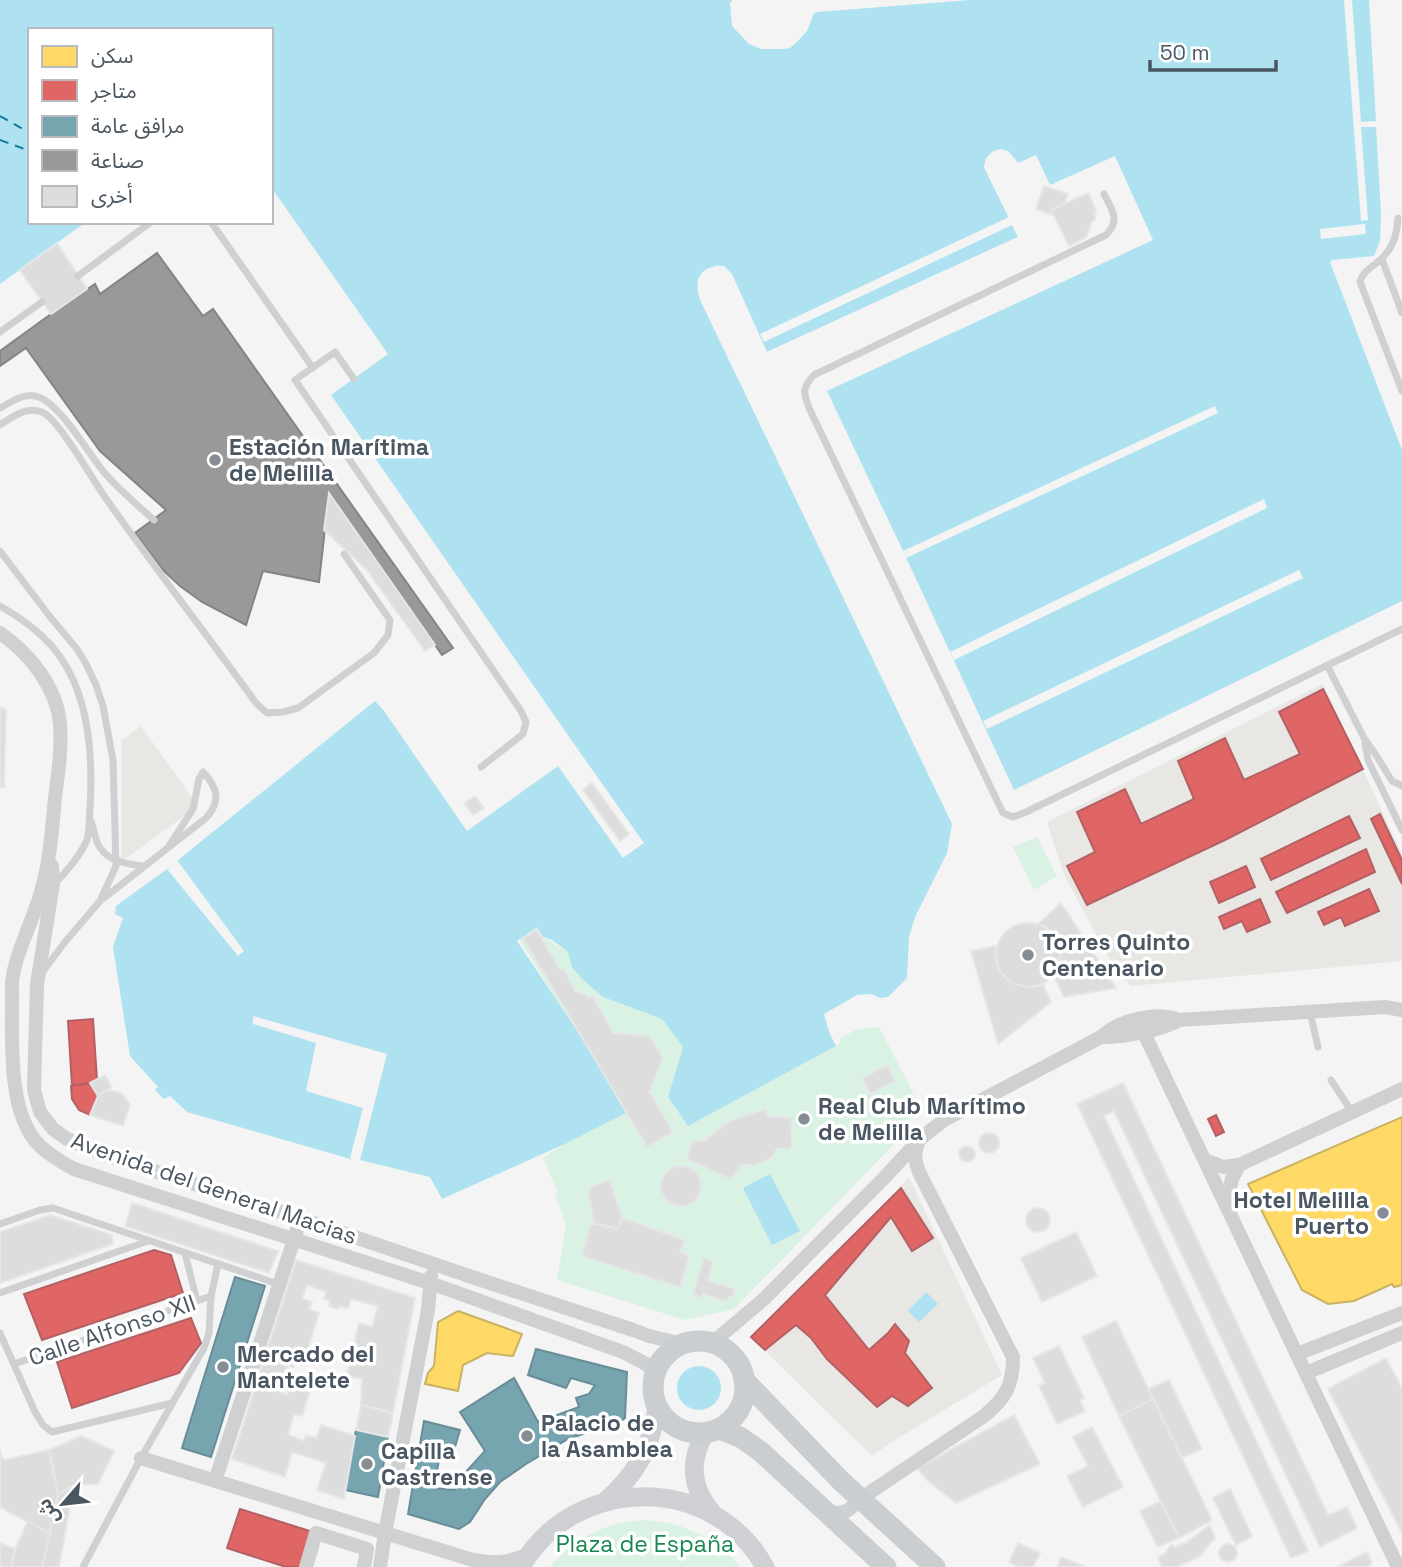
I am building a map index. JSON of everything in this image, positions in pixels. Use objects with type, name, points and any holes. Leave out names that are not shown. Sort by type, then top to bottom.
[{"type":"main road","points":[[765,1567],[745,1540],[704,1504],[696,1489],[694,1474],[698,1445],[712,1431],[731,1421],[740,1409],[744,1395],[741,1368],[733,1357],[712,1343],[697,1341],[683,1344],[662,1360],[655,1372],[654,1396],[664,1417],[682,1430],[694,1433],[712,1431],[740,1437],[751,1444],[886,1567]]},
{"type":"main road","points":[[744,1380],[860,1499],[935,1567]]},
{"type":"main road","points":[[606,1501],[640,1463],[654,1428],[657,1407]]},
{"type":"main road","points":[[526,1560],[548,1533],[569,1517],[606,1501],[643,1496],[668,1498],[715,1516]]},
{"type":"street","points":[[0,633],[29,658],[49,688],[60,722],[60,748]]},
{"type":"street","points":[[0,642],[32,674],[47,705],[60,748]]},
{"type":"street","name":"Avenida del General Macias","points":[[60,748],[38,980],[34,1090],[40,1112],[53,1129],[67,1139],[105,1155],[301,1218],[649,1336],[683,1344]]},
{"type":"street","name":"Avenida del General Macias","points":[[47,888],[13,977],[15,1094],[24,1123],[37,1143],[56,1159],[74,1169],[430,1283],[623,1352],[655,1372]]},
{"type":"street","points":[[28,964],[35,969],[38,980],[32,989],[25,991],[18,989],[13,977],[19,965],[28,964]]},
{"type":"street","points":[[1385,1007],[1402,1000]]},
{"type":"street","points":[[712,1343],[764,1298],[920,1139],[944,1120],[1101,1037],[1113,1028],[1132,1021],[1161,1017],[1179,1020],[1385,1007],[1402,1010]]},
{"type":"street","points":[[1101,1037],[1116,1037],[1168,1026],[1179,1020]]},
{"type":"street","points":[[1143,1031],[1398,1563]]},
{"type":"street","points":[[1205,1160],[1223,1167],[1239,1165],[1402,1089]]},
{"type":"street","points":[[827,1513],[846,1512],[860,1499],[991,1410],[1003,1396],[1013,1374],[1013,1357],[919,1172],[915,1152],[920,1139]]},
{"type":"street","points":[[1226,1204],[1232,1179],[1239,1165]]},
{"type":"street","points":[[215,1481],[301,1218]]},
{"type":"street","points":[[380,1567],[428,1310],[433,1264]]},
{"type":"street","points":[[1297,1354],[1402,1313]]},
{"type":"street","points":[[1306,1373],[1400,1339]]},
{"type":"street","points":[[141,1458],[478,1563],[526,1560]]},
{"type":"street","points":[[353,1545],[358,1525]]},
{"type":"street","points":[[306,1567],[316,1533],[367,1549],[364,1567]]},
{"type":"lane","points":[[1104,194],[1115,219],[1114,227],[1106,235],[814,374],[805,384],[804,395],[809,408],[1003,813],[1013,817],[1024,813],[1402,629]]},
{"type":"lane","points":[[1398,218],[1394,241],[1382,259],[1363,274],[1360,282],[1402,391]]},
{"type":"lane","points":[[78,276],[148,224]]},
{"type":"lane","points":[[212,224],[313,368]]},
{"type":"lane","points":[[1382,259],[1402,313]]},
{"type":"lane","points":[[0,331],[42,302]]},
{"type":"lane","points":[[354,379],[335,352],[295,380],[521,711],[526,722],[523,734],[481,767]]},
{"type":"lane","points":[[0,408],[24,397],[35,396],[51,405],[103,470],[153,520]]},
{"type":"lane","points":[[0,425],[31,409],[46,414],[256,703],[267,713],[298,708],[374,653],[388,635],[390,620],[344,554]]},
{"type":"lane","points":[[0,551],[77,649],[100,696],[113,760],[117,860],[110,883],[100,901]]},
{"type":"lane","points":[[0,606],[36,632],[61,658],[78,693],[88,736],[91,761],[88,838],[65,873],[47,888]]},
{"type":"lane","points":[[1327,665],[1364,738],[1392,781],[1402,786]]},
{"type":"lane","points":[[1364,738],[1368,760],[1402,830]]},
{"type":"lane","points":[[38,980],[65,942],[100,901],[169,846],[212,811],[217,802],[215,792],[210,780],[202,772],[193,809],[169,846]]},
{"type":"lane","points":[[89,814],[100,849],[117,860],[143,866]]},
{"type":"lane","points":[[1310,1012],[1318,1047]]},
{"type":"lane","points":[[1331,1080],[1352,1112]]},
{"type":"lane","points":[[0,1224],[53,1208],[278,1284]]},
{"type":"lane","points":[[0,1293],[148,1241]]},
{"type":"lane","points":[[185,1253],[197,1301]]},
{"type":"lane","points":[[83,1567],[204,1348],[209,1333],[211,1296],[218,1264]]},
{"type":"lane","name":"Calle Alfonso XII","points":[[14,1364],[211,1296]]},
{"type":"lane","points":[[0,1332],[35,1412],[43,1425],[52,1432],[172,1402]]},
{"type":"shaded area","points":[[1323,684],[1402,854],[1402,961],[1131,986],[1117,973],[1064,875],[1047,822]]},
{"type":"shaded area","points":[[141,726],[198,806],[121,862],[121,741]]},
{"type":"shaded area","points":[[909,1177],[1002,1375],[872,1456],[757,1343],[757,1337]]},
{"type":"green space","points":[[1037,837],[1057,876],[1034,890],[1013,847]]},
{"type":"green space","name":"Real Club Marítimo de Melilla","points":[[537,926],[543,937],[568,952],[583,980],[603,997],[662,1019],[683,1047],[668,1097],[688,1126],[840,1044],[841,1038],[857,1029],[879,1027],[917,1100],[900,1138],[734,1309],[685,1320],[557,1280],[566,1226],[555,1193],[558,1193],[543,1158],[564,1144],[626,1113],[519,939]]},
{"type":"green space","name":"Plaza de España","points":[[642,1520],[683,1527],[709,1539],[731,1556],[740,1567],[550,1567],[569,1548],[591,1534],[615,1525]]},
{"type":"water","points":[[0,0],[1402,0],[1402,208],[1381,213],[1380,241],[1374,256],[1330,262],[1402,450],[1402,601],[1014,790],[827,391],[1153,240],[1115,156],[1050,185],[1036,155],[1018,163],[1008,151],[993,152],[984,167],[1018,237],[767,352],[732,274],[724,266],[706,269],[698,282],[701,302],[952,824],[947,853],[915,917],[909,937],[907,978],[888,997],[857,995],[824,1014],[836,1046],[688,1126],[668,1097],[683,1047],[662,1019],[603,997],[572,967],[568,952],[543,937],[537,927],[517,941],[592,1053],[626,1113],[567,1143],[442,1199],[430,1177],[354,1160],[187,1112],[170,1096],[164,1099],[155,1090],[158,1087],[130,1056],[113,947],[123,918],[115,914],[116,906],[167,869],[375,701],[467,831],[579,751],[331,395],[388,354],[273,190],[273,28],[28,28],[28,224],[83,224],[0,284]]},
{"type":"water","points":[[770,1174],[800,1231],[772,1245],[743,1188]]},
{"type":"water","points":[[926,1292],[938,1304],[919,1322],[908,1311]]},
{"type":"water","points":[[699,1366],[715,1372],[721,1388],[715,1404],[699,1410],[683,1404],[677,1388],[683,1372]]},
{"type":"pier","points":[[732,0],[970,0],[817,12],[814,13],[807,31],[790,48],[761,49],[749,44],[732,26]]},
{"type":"pier","points":[[1344,0],[1352,0],[1361,122],[1376,121],[1369,0],[1402,0],[1402,208],[1381,213],[1376,127],[1361,127],[1368,220],[1361,221]]},
{"type":"pier","points":[[993,151],[1008,151],[1018,163],[1015,165],[1006,154],[1001,153],[989,160],[988,167],[1016,224],[1020,240],[769,355],[767,352],[1018,237],[1012,225],[764,342],[760,334],[1009,217],[984,167],[986,158]]},
{"type":"pier","points":[[1365,224],[1366,234],[1321,239],[1320,229]]},
{"type":"pier","points":[[1215,406],[1218,413],[906,558],[903,551]]},
{"type":"pier","points":[[1264,499],[1267,508],[954,660],[950,652]]},
{"type":"pier","points":[[1299,570],[1303,578],[987,729],[983,721]]},
{"type":"pier","points":[[579,751],[644,843],[623,858],[558,766]]},
{"type":"pier","points":[[177,860],[244,951],[238,956],[167,869]]},
{"type":"pier","points":[[253,1016],[387,1054],[360,1160],[350,1158],[363,1108],[306,1091],[316,1043],[253,1024]]},
{"type":"building: سكن","points":[[1402,1117],[1402,1285],[1394,1287],[1392,1284],[1354,1301],[1328,1304],[1302,1290],[1248,1184]]},
{"type":"building: سكن","points":[[458,1311],[522,1334],[513,1356],[487,1353],[463,1365],[458,1391],[425,1384],[428,1373],[434,1366],[438,1322]]},
{"type":"building: متاجر","points":[[1323,689],[1363,769],[1225,840],[1087,905],[1067,866],[1095,852],[1077,812],[1125,789],[1141,824],[1194,799],[1178,761],[1225,738],[1244,780],[1300,754],[1279,712]]},
{"type":"building: متاجر","points":[[1380,814],[1402,860],[1402,884],[1371,819]]},
{"type":"building: متاجر","points":[[1349,816],[1360,838],[1271,880],[1261,859]]},
{"type":"building: متاجر","points":[[1366,849],[1375,872],[1287,913],[1276,892]]},
{"type":"building: متاجر","points":[[1246,866],[1255,887],[1219,903],[1210,882]]},
{"type":"building: متاجر","points":[[1369,889],[1379,911],[1345,926],[1341,917],[1324,925],[1318,912]]},
{"type":"building: متاجر","points":[[1260,899],[1270,922],[1247,932],[1242,921],[1224,929],[1219,917]]},
{"type":"building: متاجر","points":[[93,1019],[97,1080],[72,1086],[68,1021]]},
{"type":"building: متاجر","points":[[90,1083],[98,1096],[90,1115],[79,1110],[72,1099],[71,1086]]},
{"type":"building: متاجر","points":[[1216,1115],[1224,1132],[1216,1136],[1208,1119]]},
{"type":"building: متاجر","points":[[901,1188],[933,1238],[912,1251],[891,1217],[825,1295],[869,1350],[895,1324],[909,1341],[905,1353],[932,1388],[908,1406],[892,1396],[877,1407],[796,1325],[765,1350],[751,1337]]},
{"type":"building: متاجر","points":[[154,1250],[171,1255],[183,1293],[42,1340],[24,1294]]},
{"type":"building: متاجر","points":[[191,1318],[201,1343],[179,1373],[72,1408],[57,1362]]},
{"type":"building: متاجر","points":[[240,1509],[316,1533],[306,1567],[286,1567],[227,1548]]},
{"type":"building: مرافق عامة","name":"Mercado del Mantelete","points":[[235,1277],[265,1286],[211,1457],[182,1448]]},
{"type":"building: مرافق عامة","name":"Palacio de la Asamblea","points":[[536,1349],[627,1372],[625,1418],[614,1426],[568,1439],[526,1464],[500,1482],[470,1522],[459,1529],[408,1514],[424,1421],[460,1430],[452,1457],[440,1454],[434,1488],[454,1490],[462,1476],[485,1451],[460,1412],[514,1378],[538,1422],[579,1407],[576,1398],[589,1394],[595,1385],[571,1378],[566,1388],[528,1375]]},
{"type":"building: مرافق عامة","name":"Capilla Castrense","points":[[356,1430],[388,1437],[378,1497],[345,1490]]},
{"type":"building: صناعة","name":"Estación Marítima de Melilla","points":[[157,253],[203,316],[213,309],[453,648],[442,655],[329,493],[319,582],[263,571],[246,625],[202,602],[164,571],[135,533],[166,510],[100,451],[26,348],[0,366],[0,351],[51,314],[95,284],[100,294]]},
{"type":"building: أخرى","points":[[1044,186],[1068,194],[1065,203],[1051,210],[1055,216],[1036,209]]},
{"type":"building: أخرى","points":[[1088,193],[1096,216],[1086,237],[1069,246],[1051,210]]},
{"type":"building: أخرى","points":[[57,243],[87,289],[51,314],[20,270]]},
{"type":"building: أخرى","points":[[329,493],[435,645],[425,651],[367,570],[324,530]]},
{"type":"building: أخرى","points":[[0,707],[6,709],[4,787],[0,787]]},
{"type":"building: أخرى","points":[[592,783],[629,834],[620,841],[583,790]]},
{"type":"building: أخرى","points":[[475,796],[484,808],[473,815],[464,803]]},
{"type":"building: أخرى","points":[[1061,903],[1116,988],[1064,997],[1053,974],[1061,956],[1059,945],[1053,934],[1038,924]]},
{"type":"building: أخرى","name":"Torres Quinto Centenario","points":[[1022,923],[1034,923],[1051,932],[1058,943],[1058,967],[1051,978],[1034,987],[1022,987],[1010,982],[1001,973],[996,961],[996,949],[1001,937],[1010,928]]},
{"type":"building: أخرى","points":[[537,930],[575,991],[589,998],[593,996],[613,1033],[649,1036],[663,1057],[649,1091],[673,1132],[647,1147],[523,938]]},
{"type":"building: أخرى","points":[[996,946],[995,955],[1003,976],[1014,984],[1027,987],[1043,984],[1051,1002],[998,1044],[971,951]]},
{"type":"building: أخرى","points":[[887,1065],[895,1081],[870,1094],[862,1078]]},
{"type":"building: أخرى","points":[[105,1075],[112,1087],[98,1096],[90,1083]]},
{"type":"building: أخرى","points":[[1123,1083],[1328,1515],[1347,1507],[1357,1528],[1320,1547],[1114,1111],[1104,1116],[1308,1551],[1291,1558],[1077,1104]]},
{"type":"building: أخرى","points":[[107,1090],[121,1093],[130,1104],[123,1126],[90,1115],[98,1096]]},
{"type":"building: أخرى","points":[[766,1109],[768,1116],[791,1118],[792,1149],[777,1149],[770,1159],[754,1165],[742,1165],[730,1179],[687,1159],[692,1142],[706,1140],[734,1119]]},
{"type":"building: أخرى","points":[[989,1133],[996,1136],[999,1143],[996,1150],[989,1153],[982,1150],[979,1143],[982,1136]]},
{"type":"building: أخرى","points":[[967,1146],[973,1148],[973,1160],[967,1162],[961,1160],[959,1154],[961,1148]]},
{"type":"building: أخرى","points":[[681,1166],[695,1172],[701,1186],[695,1200],[681,1206],[667,1200],[661,1186],[667,1172]]},
{"type":"building: أخرى","points":[[610,1181],[622,1218],[618,1229],[594,1223],[588,1192],[593,1186]]},
{"type":"building: أخرى","points":[[132,1203],[278,1251],[269,1273],[125,1226]]},
{"type":"building: أخرى","points":[[1038,1208],[1047,1211],[1050,1220],[1047,1229],[1038,1232],[1029,1229],[1026,1220],[1029,1211]]},
{"type":"building: أخرى","points":[[50,1215],[112,1235],[113,1244],[0,1283],[0,1232]]},
{"type":"building: أخرى","points":[[622,1218],[685,1240],[680,1252],[689,1256],[680,1287],[582,1256],[591,1223],[618,1229]]},
{"type":"building: أخرى","points":[[1076,1232],[1097,1276],[1042,1302],[1021,1258]]},
{"type":"building: أخرى","points":[[704,1258],[713,1262],[708,1280],[735,1289],[727,1302],[703,1294],[701,1298],[693,1294]]},
{"type":"building: أخرى","points":[[296,1260],[415,1298],[393,1413],[361,1405],[362,1379],[347,1376],[359,1323],[372,1327],[378,1306],[351,1299],[348,1308],[339,1306],[338,1309],[329,1306],[330,1301],[324,1299],[326,1292],[307,1285],[302,1299],[312,1302],[309,1309],[319,1313],[307,1352],[299,1349],[293,1367],[288,1365],[279,1392],[287,1395],[290,1387],[309,1393],[302,1416],[294,1414],[288,1435],[304,1441],[306,1435],[316,1438],[321,1425],[355,1436],[344,1499],[317,1490],[326,1463],[292,1452],[285,1477],[232,1459]]},
{"type":"building: أخرى","points":[[1116,1321],[1153,1399],[1119,1416],[1082,1337]]},
{"type":"building: أخرى","points":[[1059,1346],[1084,1398],[1080,1400],[1085,1411],[1057,1424],[1039,1386],[1045,1383],[1033,1358]]},
{"type":"building: أخرى","points":[[1386,1358],[1402,1389],[1402,1533],[1328,1389]]},
{"type":"building: أخرى","points":[[1169,1380],[1202,1449],[1182,1458],[1148,1389]]},
{"type":"building: أخرى","points":[[1153,1399],[1212,1520],[1179,1538],[1119,1416]]},
{"type":"building: أخرى","points":[[361,1405],[393,1413],[388,1437],[356,1430]]},
{"type":"building: أخرى","points":[[1014,1415],[1040,1464],[956,1503],[926,1479],[917,1468]]},
{"type":"building: أخرى","points":[[1092,1427],[1123,1487],[1083,1507],[1067,1476],[1088,1466],[1073,1437]]},
{"type":"building: أخرى","points":[[81,1436],[114,1451],[98,1484],[74,1485],[58,1495],[49,1450]]},
{"type":"building: أخرى","points":[[0,1450],[5,1460],[49,1450],[58,1495],[50,1534],[0,1507]]},
{"type":"building: أخرى","points":[[74,1485],[59,1567],[42,1567],[58,1495]]},
{"type":"building: أخرى","points":[[1230,1489],[1252,1536],[1236,1545],[1213,1498]]},
{"type":"building: أخرى","points":[[1161,1501],[1179,1538],[1158,1547],[1140,1511]]},
{"type":"building: أخرى","points":[[28,1521],[50,1534],[42,1567],[11,1567],[15,1549]]},
{"type":"building: أخرى","points":[[1210,1525],[1215,1538],[1199,1557],[1176,1567],[1162,1567],[1158,1557],[1166,1553],[1169,1547],[1187,1542]]},
{"type":"building: أخرى","points":[[0,1543],[15,1549],[11,1567],[0,1567]]},
{"type":"building: أخرى","points":[[1018,1543],[1040,1553],[1033,1567],[1019,1567],[1009,1562]]},
{"type":"building: أخرى","points":[[1228,1544],[1234,1547],[1237,1553],[1234,1559],[1228,1562],[1222,1559],[1219,1553],[1222,1547]]},
{"type":"building: أخرى","points":[[1367,1552],[1372,1563],[1368,1567],[1337,1567]]},
{"type":"building: أخرى","points":[[1061,1557],[1084,1566],[1057,1567]]},
{"type":"ferry route","points":[[0,116],[28,132]]},
{"type":"ferry route","points":[[0,140],[28,150]]},
{"type":"place","name":"Estación Marítima de Melilla","points":[[215,460]]},
{"type":"place","name":"Torres Quinto Centenario","points":[[1028,955]]},
{"type":"place","name":"Real Club Marítimo de Melilla","points":[[804,1119]]},
{"type":"place","name":"Hotel Melilla Puerto","points":[[1383,1213]]},
{"type":"place","name":"Mercado del Mantelete","points":[[223,1367]]},
{"type":"place","name":"Palacio de la Asamblea","points":[[527,1436]]},
{"type":"place","name":"Capilla Castrense","points":[[367,1464]]}]
